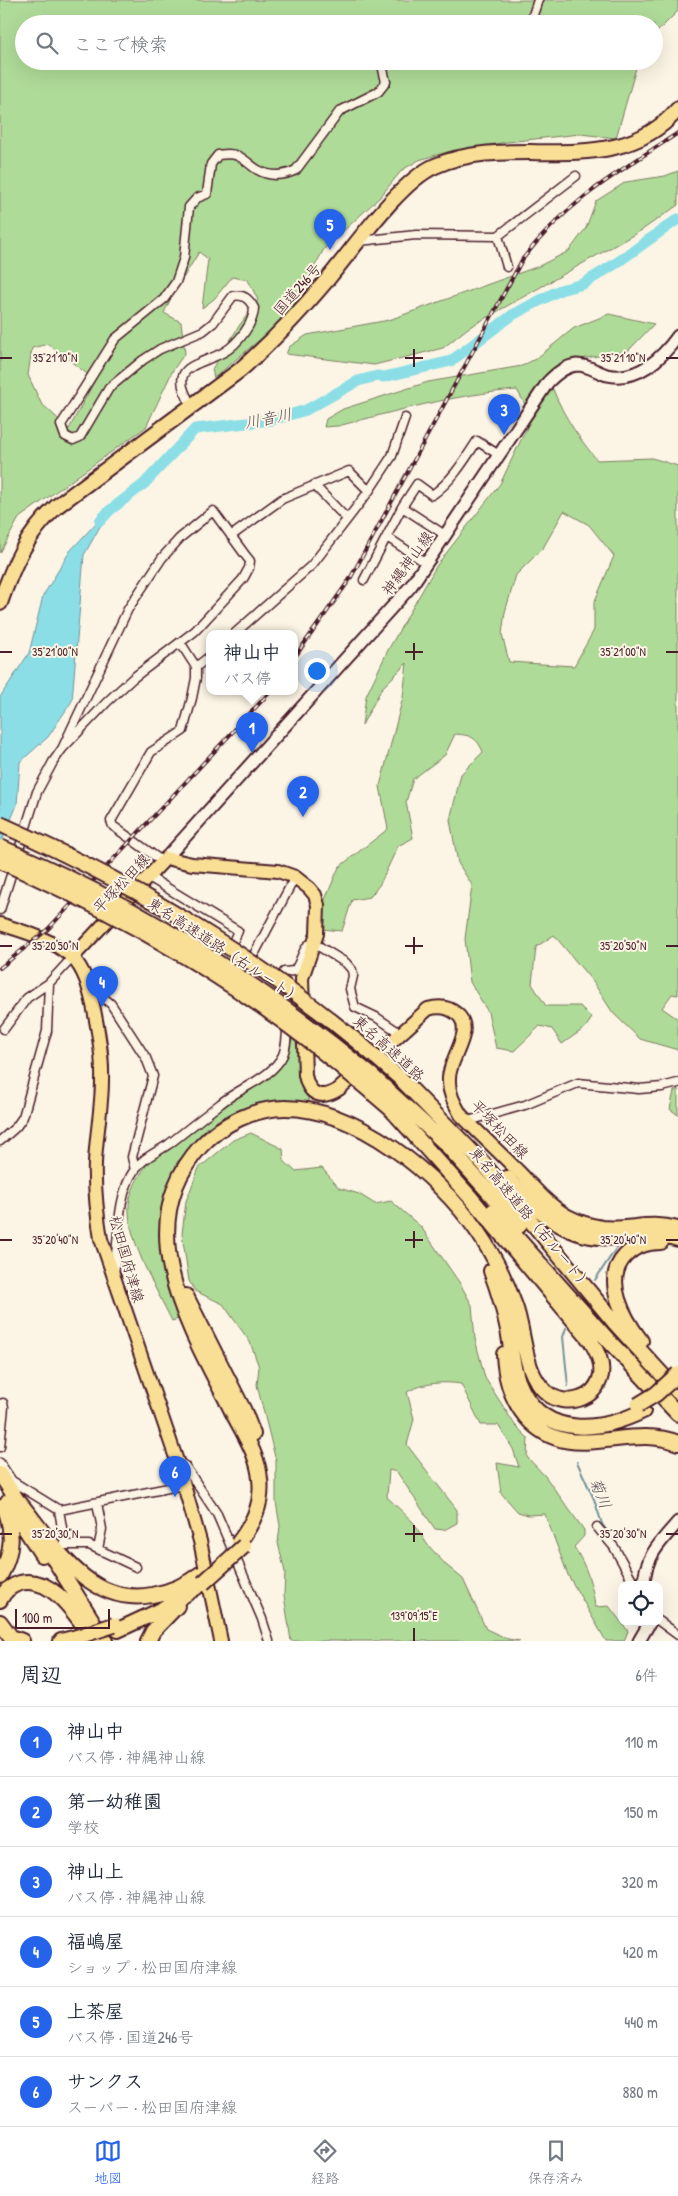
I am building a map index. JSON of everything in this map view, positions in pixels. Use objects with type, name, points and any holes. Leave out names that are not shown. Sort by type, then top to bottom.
[{"type":"highway","name":"国道246号","points":[[0,604],[21,549],[41,521],[58,506],[240,370],[267,346],[325,283],[402,190],[418,175],[434,166],[469,156],[598,150],[624,145],[657,129],[678,109]]},
{"type":"highway","name":"東名高速道路","points":[[0,824],[112,877],[212,936],[299,995],[336,1023],[400,1078],[482,1162],[615,1323],[678,1392]]},
{"type":"highway","name":"東名高速道路（右ルート）","points":[[0,847],[102,894],[197,949],[293,1013],[367,1080],[445,1143],[482,1182],[648,1384]]},
{"type":"highway","points":[[0,861],[96,906],[200,965],[367,1080],[390,1109],[471,1198],[591,1341],[600,1360],[600,1379],[593,1391],[581,1399],[567,1401],[556,1399],[546,1392],[539,1383],[529,1361],[516,1307],[502,1276],[476,1229],[439,1188],[384,1143],[340,1118],[312,1110],[283,1108],[268,1110],[236,1120],[219,1130],[192,1156],[175,1187],[167,1222],[168,1257],[173,1280],[186,1316],[213,1374],[245,1433],[260,1477],[261,1493],[257,1512],[241,1544]]},
{"type":"highway","points":[[422,1100],[468,1139],[542,1213],[562,1227],[586,1236],[603,1238],[650,1234],[664,1235],[678,1240]]},
{"type":"highway","points":[[390,1109],[435,1150],[490,1208],[648,1384],[678,1414]]},
{"type":"highway","points":[[61,1641],[117,1633],[161,1610],[197,1582],[256,1530],[264,1513],[268,1493],[267,1476],[262,1458],[244,1411],[186,1296],[176,1256],[175,1222],[182,1189],[189,1174],[210,1147],[239,1128],[262,1120],[284,1116],[312,1118],[338,1126],[361,1137],[402,1165],[456,1216],[481,1250],[500,1298],[517,1377],[522,1390],[540,1412],[563,1424],[587,1428],[610,1425],[660,1400],[678,1384],[631,1327],[618,1300],[616,1274],[620,1261],[630,1251],[640,1245],[664,1242],[678,1247]]},
{"type":"highway","points":[[502,1276],[514,1318],[523,1374],[528,1387],[544,1405],[565,1417],[587,1420],[608,1417],[641,1408],[678,1374]]},
{"type":"highway","points":[[500,1298],[504,1362],[508,1386],[519,1409],[542,1432],[560,1440],[576,1442],[639,1436],[658,1437],[678,1443]]},
{"type":"highway","points":[[0,1474],[105,1641]]},
{"type":"highway","points":[[0,1490],[95,1641]]},
{"type":"highway","points":[[0,1496],[10,1520],[12,1549],[0,1576]]},
{"type":"highway","points":[[19,1502],[70,1564],[86,1579],[103,1590],[124,1596],[148,1596],[163,1594],[197,1582]]},
{"type":"highway","points":[[117,1633],[176,1593],[197,1582]]},
{"type":"highway","points":[[148,1641],[153,1630],[197,1582]]},
{"type":"highway","points":[[0,1600],[11,1586],[22,1583],[45,1587],[64,1602],[95,1641]]},
{"type":"highway","points":[[0,1622],[11,1637],[22,1641]]},
{"type":"highway","points":[[0,1638],[4,1641]]},
{"type":"main road","name":"神縄神山線","points":[[165,860],[411,586],[548,382],[557,373],[578,365],[606,374],[629,375],[641,371],[656,361],[678,336]]},
{"type":"main road","name":"平塚松田線","points":[[72,958],[165,860],[192,864],[267,869],[294,878],[315,895],[318,905],[317,934],[302,978],[307,1086],[321,1095],[330,1095],[340,1089],[428,1009],[446,1008],[460,1016],[465,1030],[451,1063],[449,1078],[454,1104],[468,1122],[549,1203],[567,1216],[602,1227],[621,1227],[645,1223],[663,1224],[678,1228]]},
{"type":"main road","name":"松田国府津線","points":[[0,924],[35,935],[52,943],[72,958],[83,972],[88,985],[98,1028],[102,1079],[95,1162],[96,1213],[101,1239],[177,1461],[200,1541],[220,1641]]},
{"type":"main road","points":[[644,1581],[645,1570],[658,1544],[678,1522]]},
{"type":"main road","points":[[638,1641],[647,1626]]},
{"type":"street","points":[[533,15],[538,0]]},
{"type":"street","points":[[192,406],[182,391],[183,378],[191,365],[226,351],[250,325],[254,308],[250,300],[243,296],[233,296],[213,323],[203,331],[160,349],[143,360],[109,388],[80,437],[73,440],[65,436],[62,425],[115,339],[164,299],[176,282],[184,258],[189,207],[197,198],[207,194],[211,164],[218,155],[239,156],[259,171],[285,176],[296,170],[340,110],[378,92],[386,82],[383,70]]},
{"type":"street","points":[[359,241],[416,235],[498,236],[576,176]]},
{"type":"street","points":[[498,236],[506,267]]},
{"type":"street","points":[[239,630],[312,565],[369,491],[392,456],[405,418]]},
{"type":"street","points":[[364,580],[402,508],[417,484],[432,495],[443,487],[456,473],[477,441],[499,455]]},
{"type":"street","points":[[231,536],[282,499],[314,484],[349,471],[369,491]]},
{"type":"street","points":[[314,484],[347,519]]},
{"type":"street","points":[[402,508],[445,535]]},
{"type":"street","points":[[0,910],[37,792],[62,749],[128,609],[162,558],[180,538],[213,511],[250,561],[249,568],[243,579],[195,631],[114,695],[62,749]]},
{"type":"street","points":[[387,537],[426,563]]},
{"type":"street","points":[[165,860],[113,826],[111,820],[151,752],[183,731],[192,698],[196,667],[180,642]]},
{"type":"street","points":[[196,667],[206,659]]},
{"type":"street","points":[[149,878],[238,931],[226,957]]},
{"type":"street","points":[[248,967],[294,878]]},
{"type":"street","points":[[203,943],[242,967],[284,972],[294,971],[308,945],[320,947],[346,963],[352,970],[353,976],[350,989],[355,1007],[376,1017],[400,1034]]},
{"type":"street","points":[[4,1029],[26,998],[49,984],[72,958]]},
{"type":"street","points":[[114,1280],[123,1205],[129,1180],[135,1170],[144,1159],[206,1116],[220,1103],[266,1074],[278,1063],[283,1055],[287,1042],[288,1003],[280,986],[284,972]]},
{"type":"street","points":[[0,1141],[16,1127],[23,1117],[47,1031],[49,984]]},
{"type":"street","points":[[88,985],[111,1004],[146,1058],[153,1076],[132,1156],[135,1170]]},
{"type":"street","points":[[468,1122],[525,1104],[578,1083],[639,1089],[662,1087],[678,1083]]},
{"type":"street","points":[[0,1404],[4,1403],[0,1447]]},
{"type":"street","points":[[177,1461],[185,1466],[217,1514],[270,1641]]},
{"type":"street","points":[[0,1463],[12,1481],[59,1510],[183,1485]]},
{"type":"street","points":[[97,1503],[102,1529],[98,1549]]},
{"type":"street","points":[[59,1510],[65,1545],[89,1545],[136,1567]]},
{"type":"street","points":[[597,1527],[614,1547],[633,1581]]},
{"type":"street","points":[[663,1623],[678,1635]]},
{"type":"green space","points":[[0,0],[678,0],[678,11],[663,26],[663,15],[15,15],[15,70],[635,70],[616,138],[580,134],[507,142],[447,152],[419,160],[402,170],[380,197],[324,249],[288,316],[214,378],[212,369],[258,300],[248,280],[232,277],[214,299],[202,308],[208,259],[199,252],[164,313],[181,322],[185,353],[173,370],[146,427],[19,518],[0,553]],"holes":[[[48,344],[95,380],[69,429],[41,403],[28,375],[32,348]]]},
{"type":"green space","points":[[678,171],[678,205],[642,230],[468,328],[443,348],[374,365],[286,354],[289,347],[307,335],[389,320],[539,266],[569,251],[586,228],[596,201],[626,182],[665,176]]},
{"type":"green space","points":[[609,314],[654,324],[628,351],[574,360],[547,374],[568,420],[597,460],[652,458],[678,466],[678,995],[672,994],[662,1008],[678,1019],[678,1050],[640,1039],[613,1013],[593,982],[554,935],[536,947],[532,984],[546,1006],[580,1006],[592,1018],[585,1028],[562,1044],[552,1029],[540,1026],[514,1051],[496,1048],[488,1012],[470,982],[465,939],[472,885],[458,863],[450,820],[461,774],[483,752],[478,743],[469,736],[455,734],[445,755],[413,779],[406,802],[413,838],[398,846],[380,884],[370,897],[352,900],[342,931],[322,929],[324,902],[339,867],[388,829],[380,786],[403,697],[407,663],[382,688],[362,725],[366,696],[388,650],[437,565],[500,484],[532,417],[517,390],[449,399],[338,426],[324,427],[326,419],[343,409],[428,382],[522,366],[537,358],[574,328]],"holes":[[[564,511],[589,525],[614,556],[594,603],[594,630],[574,666],[509,662],[502,634],[505,612],[516,575],[543,548]]]},
{"type":"green space","points":[[290,1038],[299,1044],[299,1081],[310,1102],[280,1100],[232,1113],[206,1128],[177,1162],[162,1208],[161,1234],[166,1275],[178,1319],[172,1321],[142,1261],[131,1227],[129,1212],[133,1188],[148,1163],[278,1069],[289,1048]]},
{"type":"green space","points":[[678,1089],[678,1115],[670,1109],[674,1091]]},
{"type":"green space","points":[[251,1133],[283,1149],[284,1161],[295,1171],[322,1168],[339,1188],[359,1194],[375,1204],[391,1201],[421,1227],[459,1282],[472,1305],[475,1339],[485,1378],[515,1425],[528,1438],[527,1457],[545,1476],[584,1530],[584,1536],[574,1547],[588,1576],[593,1591],[595,1607],[609,1606],[618,1618],[618,1626],[624,1626],[628,1631],[624,1641],[606,1641],[568,1575],[545,1514],[528,1515],[518,1512],[501,1493],[497,1463],[519,1467],[513,1449],[498,1425],[481,1425],[461,1384],[447,1383],[426,1385],[407,1392],[414,1419],[407,1445],[457,1510],[457,1523],[444,1530],[435,1529],[397,1472],[389,1470],[387,1497],[413,1522],[427,1544],[446,1565],[463,1579],[486,1629],[508,1639],[520,1641],[291,1641],[284,1595],[285,1572],[278,1543],[280,1526],[276,1502],[276,1461],[257,1385],[259,1367],[250,1342],[223,1304],[195,1291],[189,1281],[182,1234],[186,1201],[199,1168],[233,1140]]},
{"type":"water","points":[[111,507],[84,555],[72,701],[48,737],[20,762],[17,805],[0,846],[0,697],[29,653],[43,596],[70,551]]},
{"type":"waterway","name":"川音川","points":[[100,521],[109,511],[144,484],[195,429],[272,420],[306,410],[358,381],[377,376],[384,377],[451,361],[514,314],[560,290],[583,284],[615,264],[678,219]]},
{"type":"waterway","name":"菊川","points":[[595,1280],[619,1244]]},
{"type":"waterway","name":"菊川","points":[[566,1328],[563,1337],[568,1386]]},
{"type":"waterway","name":"菊川","points":[[577,1462],[594,1499],[602,1524],[618,1546],[638,1581]]},
{"type":"railway","points":[[298,652],[350,579],[522,260],[539,239],[575,204],[614,175],[678,133]]},
{"type":"railway","points":[[0,968],[48,929],[267,695]]},
{"type":"place","name":"上茶屋","points":[[330,250]]},
{"type":"place","name":"神山上","points":[[504,435]]},
{"type":"place","name":"神山中","points":[[252,753]]},
{"type":"place","name":"第一幼稚園","points":[[303,817]]},
{"type":"place","name":"福嶋屋","points":[[102,1007]]},
{"type":"place","name":"サンクス","points":[[175,1497]]}]
